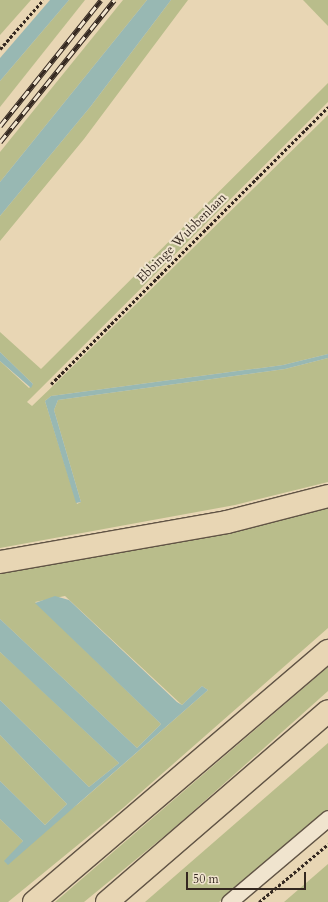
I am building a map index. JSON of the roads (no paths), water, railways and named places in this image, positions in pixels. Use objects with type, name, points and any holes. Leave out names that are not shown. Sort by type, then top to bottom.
[{"type":"highway","points":[[0,562],[227,522],[328,496]]},
{"type":"highway","points":[[34,902],[328,651]]},
{"type":"highway","points":[[107,902],[328,711]]},
{"type":"street","points":[[229,902],[328,818]]},
{"type":"water","points":[[50,0],[69,0],[0,81],[0,58]]},
{"type":"water","points":[[147,0],[171,0],[91,106],[0,216],[0,182]]},
{"type":"water","points":[[0,352],[33,384],[31,388],[0,361]]},
{"type":"water","points":[[328,354],[328,358],[285,369],[58,400],[54,410],[81,502],[76,503],[45,401],[51,396],[283,365]]},
{"type":"water","points":[[55,596],[69,600],[177,702],[182,705],[202,686],[208,690],[8,865],[4,861],[23,841],[0,819],[0,781],[45,825],[67,804],[0,735],[0,700],[89,787],[119,763],[0,652],[0,619],[137,748],[161,724],[35,603]]},
{"type":"railway","points":[[0,126],[101,0]]},
{"type":"railway","points":[[0,142],[114,0]]}]
